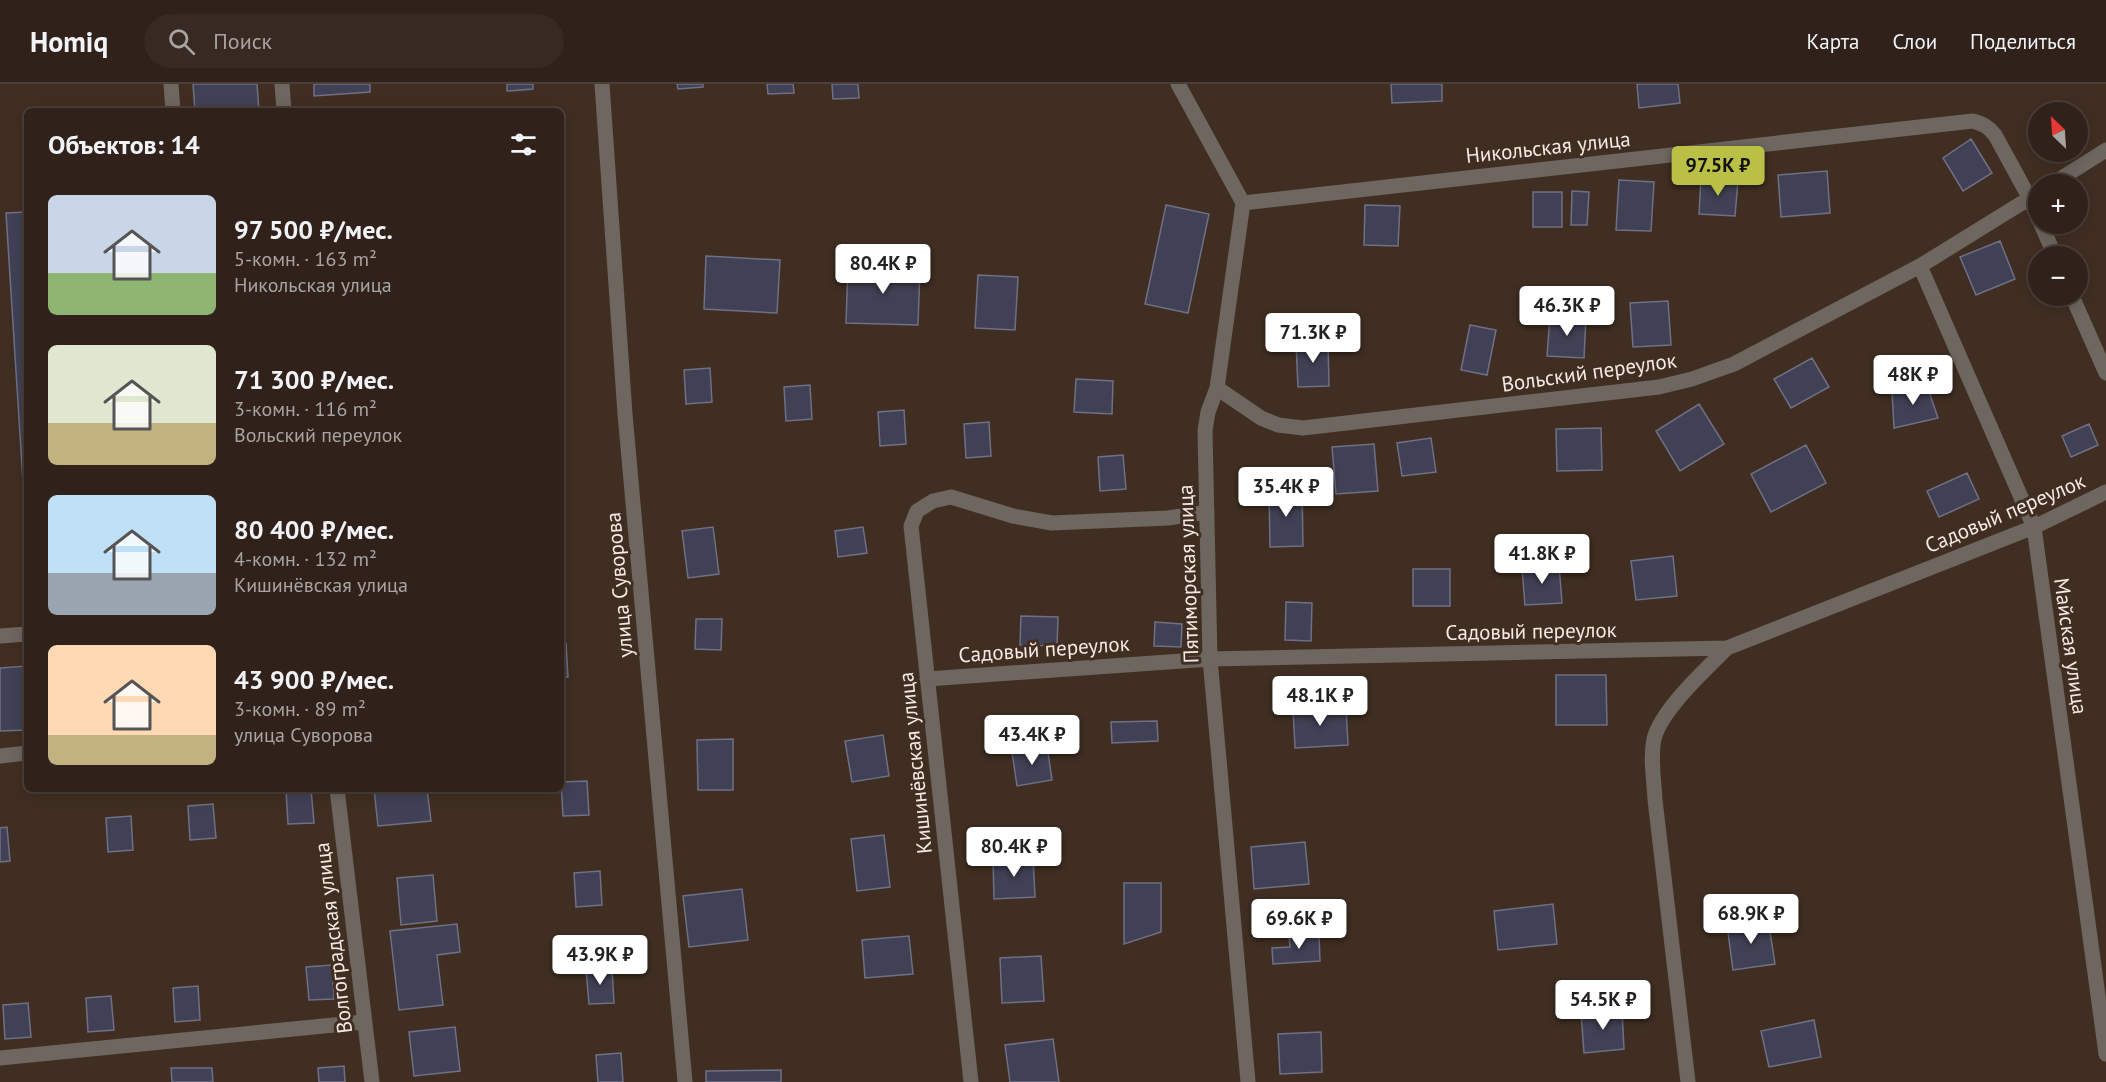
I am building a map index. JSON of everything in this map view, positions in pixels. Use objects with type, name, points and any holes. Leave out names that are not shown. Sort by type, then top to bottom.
[{"type":"street","points":[[171,84],[173,108]]},
{"type":"street","points":[[282,84],[284,108]]},
{"type":"street","name":"улица Суворова","points":[[602,84],[625,414],[685,1082]]},
{"type":"street","points":[[1178,84],[1243,203]]},
{"type":"street","name":"Никольская улица","points":[[1243,203],[1973,121],[1990,128],[2028,187]]},
{"type":"street","points":[[2068,174],[2106,150]]},
{"type":"street","name":"Вольский переулок","points":[[1217,388],[1261,418],[1278,425],[1303,428],[1659,387],[1692,379],[1734,364],[1920,266],[2028,200]]},
{"type":"street","name":"Пятиморская улица","points":[[1243,203],[1217,388],[1208,412],[1205,431],[1210,659],[1248,1082]]},
{"type":"street","name":"Майская улица","points":[[1920,266],[2034,527],[2106,1054]]},
{"type":"street","points":[[2076,306],[2106,373]]},
{"type":"street","name":"Садовый переулок","points":[[927,679],[1210,659],[1727,648],[2034,527],[2106,492]]},
{"type":"street","name":"Кишинёвская улица","points":[[971,1082],[911,526],[917,511],[933,501],[951,497],[1013,516],[1052,523],[1168,518],[1207,512]]},
{"type":"street","points":[[0,636],[24,634]]},
{"type":"street","points":[[1688,1082],[1655,800],[1653,758],[1655,737],[1663,718],[1727,648]]},
{"type":"street","points":[[0,756],[24,753]]},
{"type":"street","name":"Волгоградская улица","points":[[337,792],[372,1082]]},
{"type":"street","points":[[0,1058],[364,1022]]},
{"type":"building","points":[[193,84],[257,84],[259,108],[195,108]]},
{"type":"building","points":[[314,84],[370,84],[370,92],[314,96]]},
{"type":"building","points":[[507,84],[533,84],[533,89],[507,91]]},
{"type":"building","points":[[677,84],[703,84],[703,87],[678,89]]},
{"type":"building","points":[[767,84],[793,84],[794,93],[768,94]]},
{"type":"building","points":[[832,84],[858,84],[859,98],[833,99]]},
{"type":"building","points":[[1391,84],[1442,84],[1442,101],[1392,103]]},
{"type":"building","points":[[1637,84],[1678,84],[1680,103],[1639,108]]},
{"type":"building","points":[[1971,139],[1992,173],[1963,191],[1943,158]]},
{"type":"building","points":[[1827,171],[1830,213],[1781,217],[1778,175]]},
{"type":"building","points":[[1701,178],[1738,181],[1735,216],[1699,214]]},
{"type":"building","points":[[1619,180],[1654,182],[1651,231],[1616,230]]},
{"type":"building","points":[[1572,191],[1589,192],[1587,225],[1571,225]]},
{"type":"building","points":[[1533,192],[1562,192],[1562,227],[1533,227]]},
{"type":"building","points":[[1166,205],[1209,214],[1188,313],[1145,304]]},
{"type":"building","points":[[1365,205],[1400,206],[1398,246],[1364,245]]},
{"type":"building","points":[[24,212],[24,498],[6,213]]},
{"type":"building","points":[[2000,241],[2015,279],[1976,295],[1960,257]]},
{"type":"building","points":[[706,256],[780,260],[777,313],[704,309]]},
{"type":"building","points":[[848,265],[920,267],[918,325],[846,323]]},
{"type":"building","points":[[978,275],[1018,277],[1015,330],[975,328]]},
{"type":"building","points":[[1668,301],[1671,345],[1633,347],[1630,303]]},
{"type":"building","points":[[1550,316],[1586,318],[1584,358],[1547,356]]},
{"type":"building","points":[[1470,325],[1496,330],[1487,375],[1461,370]]},
{"type":"building","points":[[1328,342],[1329,386],[1298,387],[1296,343]]},
{"type":"building","points":[[1812,358],[1829,387],[1791,408],[1774,379]]},
{"type":"building","points":[[710,368],[712,402],[686,404],[684,370]]},
{"type":"building","points":[[1076,379],[1113,381],[1112,414],[1074,412]]},
{"type":"building","points":[[1926,383],[1938,418],[1894,428],[1892,391]]},
{"type":"building","points":[[810,385],[812,419],[786,421],[784,387]]},
{"type":"building","points":[[1699,404],[1724,444],[1680,471],[1656,431]]},
{"type":"building","points":[[904,410],[906,444],[880,446],[878,412]]},
{"type":"building","points":[[989,422],[991,456],[966,458],[964,424]]},
{"type":"building","points":[[2089,424],[2098,445],[2071,457],[2062,436]]},
{"type":"building","points":[[1601,428],[1602,470],[1557,471],[1556,429]]},
{"type":"building","points":[[1431,438],[1436,472],[1402,476],[1397,443]]},
{"type":"building","points":[[1374,444],[1378,491],[1336,494],[1332,447]]},
{"type":"building","points":[[1806,445],[1826,483],[1771,512],[1751,474]]},
{"type":"building","points":[[1123,455],[1126,489],[1100,491],[1098,457]]},
{"type":"building","points":[[1967,473],[1979,499],[1939,517],[1927,491]]},
{"type":"building","points":[[1302,488],[1303,546],[1270,547],[1269,489]]},
{"type":"building","points":[[713,527],[719,574],[688,578],[682,531]]},
{"type":"building","points":[[863,527],[867,553],[838,557],[835,531]]},
{"type":"building","points":[[1673,556],[1677,596],[1636,600],[1631,561]]},
{"type":"building","points":[[1559,565],[1562,603],[1525,605],[1522,568]]},
{"type":"building","points":[[1413,569],[1450,569],[1450,606],[1413,606]]},
{"type":"building","points":[[1286,602],[1312,603],[1311,641],[1285,640]]},
{"type":"building","points":[[1021,616],[1058,617],[1057,646],[1020,645]]},
{"type":"building","points":[[696,619],[722,619],[721,650],[695,649]]},
{"type":"building","points":[[1155,622],[1182,624],[1181,647],[1154,646]]},
{"type":"building","points":[[564,643],[566,643],[568,677],[564,677]]},
{"type":"building","points":[[24,666],[24,730],[0,731],[0,668]]},
{"type":"building","points":[[1556,675],[1606,675],[1607,725],[1556,725]]},
{"type":"building","points":[[1346,706],[1348,745],[1295,748],[1293,709]]},
{"type":"building","points":[[1157,721],[1158,741],[1112,743],[1111,722]]},
{"type":"building","points":[[883,735],[889,776],[852,782],[845,741]]},
{"type":"building","points":[[733,739],[733,790],[698,790],[697,740]]},
{"type":"building","points":[[1047,746],[1052,780],[1017,786],[1012,752]]},
{"type":"building","points":[[587,781],[589,815],[563,816],[562,792],[564,792],[564,782]]},
{"type":"building","points":[[286,792],[311,792],[314,823],[288,824]]},
{"type":"building","points":[[374,792],[427,792],[431,821],[378,826]]},
{"type":"building","points":[[213,804],[216,838],[190,840],[188,806]]},
{"type":"building","points":[[131,816],[133,850],[108,852],[106,818]]},
{"type":"building","points":[[7,827],[10,861],[0,862],[0,828]]},
{"type":"building","points":[[884,835],[890,887],[857,891],[851,839]]},
{"type":"building","points":[[1305,842],[1309,884],[1254,889],[1251,847]]},
{"type":"building","points":[[1033,857],[1035,897],[994,899],[993,859]]},
{"type":"building","points":[[600,871],[602,905],[576,907],[574,873]]},
{"type":"building","points":[[433,875],[437,921],[401,925],[397,878]]},
{"type":"building","points":[[1124,883],[1161,883],[1161,932],[1124,944]]},
{"type":"building","points":[[742,889],[748,940],[689,947],[683,896]]},
{"type":"building","points":[[1553,904],[1557,944],[1498,950],[1494,911]]},
{"type":"building","points":[[1768,919],[1775,964],[1733,970],[1727,925]]},
{"type":"building","points":[[457,924],[460,952],[437,955],[443,1005],[399,1010],[390,931]]},
{"type":"building","points":[[1319,934],[1320,961],[1273,964],[1272,948],[1290,947],[1289,936]]},
{"type":"building","points":[[909,936],[913,974],[865,978],[862,940]]},
{"type":"building","points":[[1041,956],[1044,1001],[1002,1003],[1000,958]]},
{"type":"building","points":[[332,965],[334,999],[309,1000],[306,967]]},
{"type":"building","points":[[612,969],[614,1003],[589,1004],[586,970]]},
{"type":"building","points":[[198,986],[200,1020],[175,1022],[173,988]]},
{"type":"building","points":[[111,996],[114,1030],[88,1032],[86,998]]},
{"type":"building","points":[[28,1003],[31,1037],[5,1039],[3,1005]]},
{"type":"building","points":[[1622,1010],[1624,1049],[1584,1053],[1581,1013]]},
{"type":"building","points":[[1814,1020],[1821,1057],[1769,1067],[1761,1031]]},
{"type":"building","points":[[455,1027],[460,1071],[414,1076],[409,1032]]},
{"type":"building","points":[[1321,1032],[1322,1072],[1280,1074],[1278,1034]]},
{"type":"building","points":[[1053,1039],[1059,1082],[1010,1082],[1005,1045]]},
{"type":"building","points":[[621,1053],[623,1082],[598,1082],[596,1055]]},
{"type":"building","points":[[344,1066],[345,1082],[319,1082],[318,1068]]},
{"type":"building","points":[[171,1068],[212,1068],[213,1082],[172,1082]]},
{"type":"building","points":[[781,1070],[781,1082],[706,1082],[706,1071]]}]
